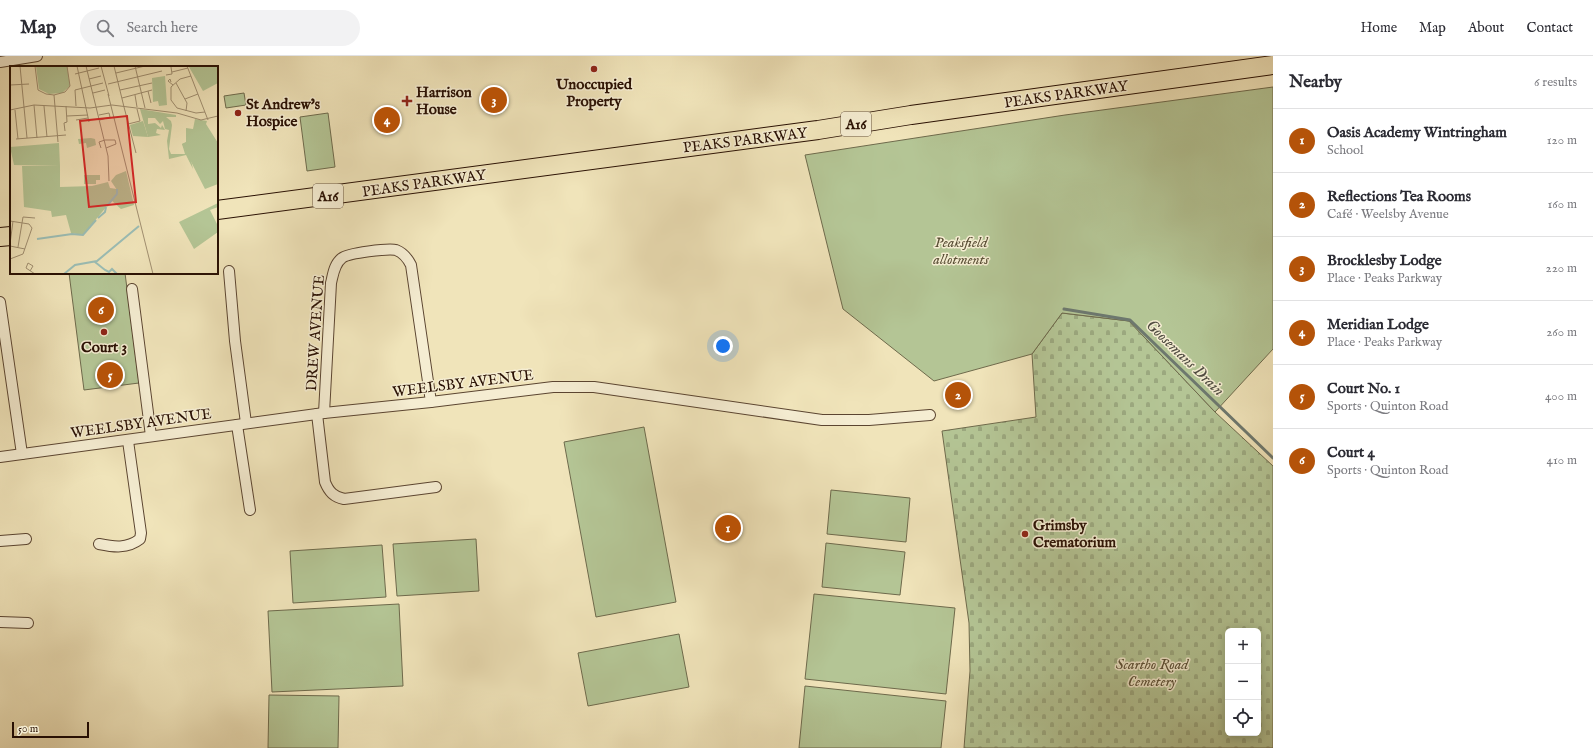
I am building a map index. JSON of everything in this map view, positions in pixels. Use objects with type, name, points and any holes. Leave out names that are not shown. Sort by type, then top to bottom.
[{"type":"highway","name":"PEAKS PARKWAY","points":[[218,210],[818,130],[911,115],[1273,65]]},
{"type":"highway","points":[[0,237],[10,236]]},
{"type":"street","points":[[0,62],[37,56]]},
{"type":"street","name":"DREW AVENUE","points":[[431,402],[411,265],[403,254],[397,250],[390,249],[350,255],[342,258],[336,265],[331,283],[320,414],[325,482],[328,489],[333,494],[344,499],[436,487]]},
{"type":"street","points":[[229,271],[241,424],[250,510]]},
{"type":"street","points":[[132,289],[151,436]]},
{"type":"street","points":[[0,302],[22,454]]},
{"type":"street","name":"WEELSBY AVENUE","points":[[0,457],[241,424],[553,387],[594,387],[822,420],[869,420],[930,415]]},
{"type":"street","points":[[99,544],[116,548],[134,543],[140,539],[141,533],[128,440]]},
{"type":"street","points":[[0,541],[26,540]]},
{"type":"street","points":[[0,622],[28,623]]},
{"type":"green space","name":"Peaksfield allotments","points":[[1273,87],[1273,349],[1215,412],[1129,321],[1062,313],[1032,354],[934,381],[843,309],[805,155],[1065,115]]},
{"type":"green space","points":[[244,93],[246,105],[226,108],[224,96]]},
{"type":"green space","points":[[328,113],[335,167],[307,171],[300,117]]},
{"type":"green space","points":[[69,274],[125,274],[139,383],[84,390]]},
{"type":"green space","name":"Scartho Road Cemetery","points":[[1062,313],[1129,321],[1215,412],[1273,466],[1273,748],[964,748],[970,671],[969,623],[942,431],[1036,417],[1032,354]]},
{"type":"green space","points":[[644,427],[676,602],[596,617],[564,442]]},
{"type":"green space","points":[[831,490],[910,498],[906,542],[827,534]]},
{"type":"green space","points":[[476,539],[479,591],[397,596],[393,544]]},
{"type":"green space","points":[[826,543],[905,552],[900,595],[822,587]]},
{"type":"green space","points":[[382,545],[386,597],[293,603],[290,551]]},
{"type":"green space","points":[[814,594],[955,608],[946,694],[805,679]]},
{"type":"green space","points":[[399,604],[403,686],[272,692],[268,611]]},
{"type":"green space","points":[[679,634],[689,687],[588,706],[578,653]]},
{"type":"green space","points":[[805,686],[946,701],[941,748],[799,748]]},
{"type":"green space","points":[[269,695],[339,696],[338,748],[268,748]]},
{"type":"waterway","name":"Goosemans Drain","points":[[1064,309],[1130,320],[1273,458]]},
{"type":"place","name":"Unoccupied Property","points":[[594,69]]},
{"type":"place","name":"Brocklesby Lodge","points":[[494,100]]},
{"type":"place","name":"Harrison House","points":[[407,101]]},
{"type":"place","name":"St Andrew's Hospice","points":[[238,113]]},
{"type":"place","name":"Meridian Lodge","points":[[387,120]]},
{"type":"place","name":"Court 4","points":[[101,310]]},
{"type":"place","name":"Court 3","points":[[104,332]]},
{"type":"place","name":"Court No. 1","points":[[110,375]]},
{"type":"place","name":"Reflections Tea Rooms","points":[[958,395]]},
{"type":"place","name":"Oasis Academy Wintringham","points":[[728,528]]},
{"type":"place","name":"Grimsby Crematorium","points":[[1025,534]]}]
